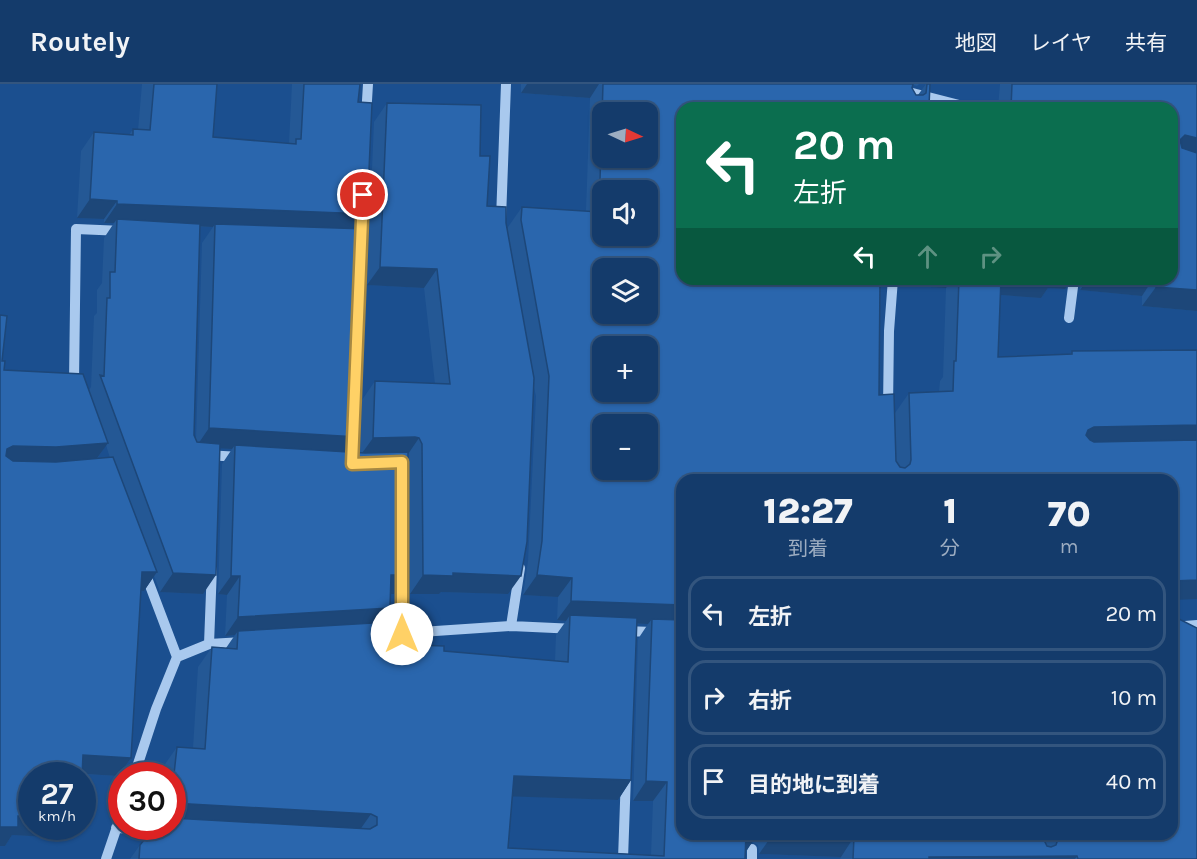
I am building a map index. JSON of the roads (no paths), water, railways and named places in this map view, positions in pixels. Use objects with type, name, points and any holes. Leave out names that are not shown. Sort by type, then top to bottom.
[{"type":"street","points":[[366,132],[368,84]]},
{"type":"street","points":[[501,229],[506,84]]},
{"type":"street","points":[[877,84],[906,95],[941,102]]},
{"type":"street","points":[[361,251],[363,192]]},
{"type":"street","points":[[82,403],[74,381],[76,229],[135,232]]},
{"type":"street","points":[[349,239],[361,240]]},
{"type":"street","points":[[888,425],[889,331],[893,285]]},
{"type":"street","points":[[1069,318],[1073,285]]},
{"type":"street","points":[[356,381],[359,287]]},
{"type":"street","points":[[197,455],[250,458]]},
{"type":"street","points":[[215,468],[216,456]]},
{"type":"street","points":[[209,644],[212,550]]},
{"type":"street","points":[[402,554],[402,634]]},
{"type":"street","points":[[139,556],[177,657],[156,709],[139,762]]},
{"type":"street","points":[[511,626],[521,561]]},
{"type":"street","points":[[1178,627],[1197,625]]},
{"type":"street","points":[[368,635],[511,626],[588,629]]},
{"type":"street","points":[[609,630],[631,637],[676,633]]},
{"type":"street","points":[[177,657],[209,644],[255,642]]},
{"type":"street","points":[[623,859],[627,768]]},
{"type":"street","points":[[106,859],[112,840]]}]
